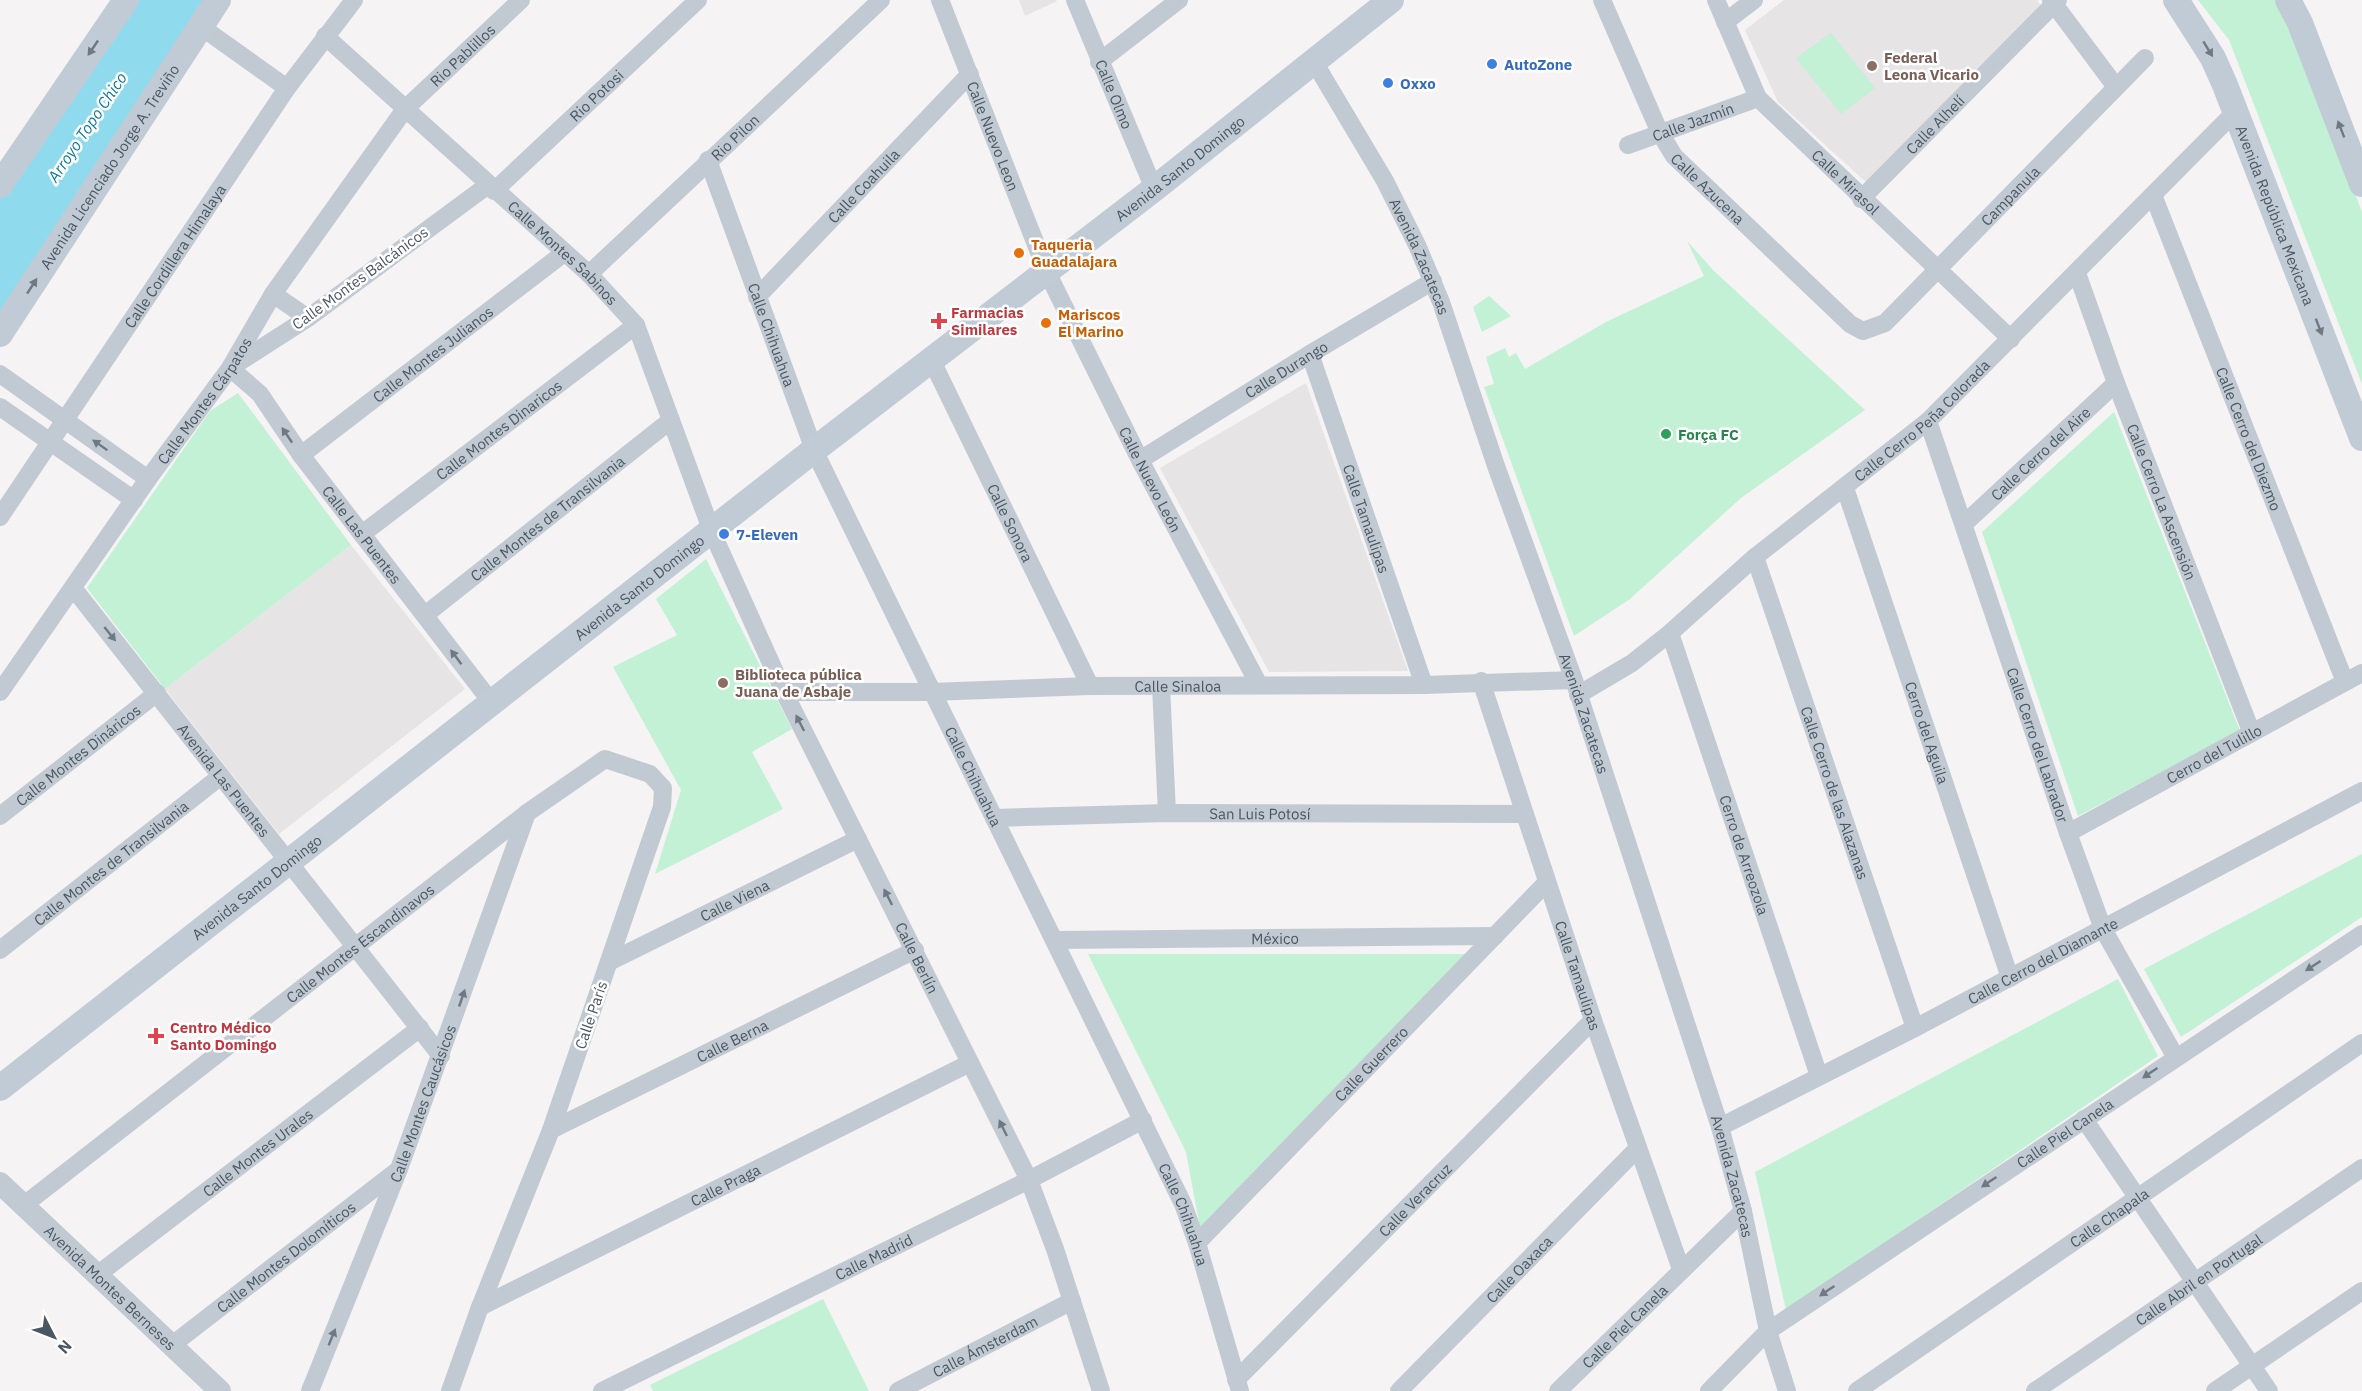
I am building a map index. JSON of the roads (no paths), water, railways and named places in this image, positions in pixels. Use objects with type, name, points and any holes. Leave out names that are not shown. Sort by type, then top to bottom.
[{"type":"main road","points":[[0,185],[126,0]]},
{"type":"main road","name":"Avenida Licenciado Jorge A. Treviño","points":[[0,334],[7,314],[218,0]]},
{"type":"main road","name":"Avenida Santo Domingo","points":[[0,1088],[814,450],[1154,189],[1391,0]]},
{"type":"main road","name":"Avenida República Mexicana","points":[[2176,0],[2213,58],[2362,438]]},
{"type":"main road","points":[[2288,0],[2300,23],[2361,179]]},
{"type":"street","name":"Calle Cordillera Himalaya","points":[[0,518],[52,444],[287,88],[324,36],[354,0]]},
{"type":"street","name":"Rio Pablillos","points":[[405,109],[521,0]]},
{"type":"street","name":"Rio Potosi","points":[[491,188],[698,0]]},
{"type":"street","name":"Rio Pilon","points":[[588,274],[881,0]]},
{"type":"street","name":"Calle Nuevo Leon","points":[[940,0],[1046,270]]},
{"type":"street","name":"Calle Olmo","points":[[1075,0],[1154,189]]},
{"type":"street","points":[[1099,62],[1179,0]]},
{"type":"street","name":"Calle Azucena","points":[[1602,0],[1660,134],[1674,156],[1833,309],[1857,329],[1870,331]]},
{"type":"street","name":"Calle Mirasol","points":[[1716,0],[1758,98],[1861,199],[2011,339]]},
{"type":"street","points":[[1725,22],[1754,0]]},
{"type":"street","points":[[2055,1],[2116,87]]},
{"type":"street","name":"Calle Alhelí","points":[[1861,199],[2055,1]]},
{"type":"street","points":[[200,26],[287,88]]},
{"type":"street","name":"Calle Montes Sabinos","points":[[324,36],[588,274],[636,325],[712,532]]},
{"type":"street","name":"Campanula","points":[[1870,331],[1886,323],[2145,58]]},
{"type":"street","name":"Avenida Zacatecas","points":[[1313,60],[1384,181],[1433,281],[1496,466],[1576,688],[1720,1127],[1743,1211],[1768,1331],[1787,1391]]},
{"type":"street","name":"Calle Coahuila","points":[[757,297],[970,74]]},
{"type":"street","name":"Calle Jazmín","points":[[1628,145],[1758,98]]},
{"type":"street","name":"Calle Montes Cárpatos","points":[[0,692],[74,589],[148,479],[230,368],[273,294],[405,109]]},
{"type":"street","name":"Calle Cerro Peña Colorada","points":[[1576,688],[1632,663],[1671,633],[1755,556],[1928,421],[2235,112]]},
{"type":"street","name":"Calle Chihuahua","points":[[708,160],[814,450],[1169,1172],[1197,1243],[1238,1385]]},
{"type":"street","name":"Calle Montes Balcánicos","points":[[230,368],[308,318],[491,188]]},
{"type":"street","name":"Calle Cerro del Diezmo","points":[[2153,195],[2345,682]]},
{"type":"street","name":"Calle Montes Julianos","points":[[301,455],[564,252]]},
{"type":"street","name":"Calle Nuevo León","points":[[1046,270],[1140,460],[1259,685]]},
{"type":"street","name":"Calle Cerro La Ascensión","points":[[2077,273],[2116,383],[2251,731]]},
{"type":"street","name":"Calle Durango","points":[[1140,460],[1310,354],[1433,281]]},
{"type":"street","points":[[273,294],[308,318]]},
{"type":"street","name":"Calle Montes Dinaricos","points":[[362,534],[636,325]]},
{"type":"street","name":"Calle Tamaulipas","points":[[1310,354],[1424,685]]},
{"type":"street","name":"Calle Sonora","points":[[931,359],[1090,686]]},
{"type":"street","name":"Calle Las Puentes","points":[[230,368],[260,394],[301,455],[492,703]]},
{"type":"street","points":[[0,374],[148,479]]},
{"type":"street","name":"Calle Cerro del Aire","points":[[1964,524],[2116,383]]},
{"type":"street","points":[[0,406],[134,500]]},
{"type":"street","name":"Calle Montes de Transilvania","points":[[424,615],[671,420]]},
{"type":"street","name":"Calle Cerro del Labrador","points":[[1928,421],[2068,833],[2103,929],[2175,1056]]},
{"type":"street","name":"Cerro del Aguila","points":[[1845,488],[2010,978]]},
{"type":"street","name":"Calle Berlín","points":[[712,532],[784,692],[1029,1180],[1101,1391]]},
{"type":"street","name":"Calle Cerro de las Alazanas","points":[[1755,556],[1915,1028]]},
{"type":"street","name":"Avenida Las Puentes","points":[[74,589],[288,862],[357,946],[441,1056]]},
{"type":"street","name":"Cerro de Arreozola","points":[[1671,633],[1820,1076]]},
{"type":"street","name":"Cerro del Tulillo","points":[[2068,833],[2251,731],[2362,673]]},
{"type":"street","name":"Calle Tamaulipas","points":[[1481,681],[1546,883],[1681,1269]]},
{"type":"street","name":"Calle Sinaloa","points":[[784,692],[931,692],[1090,686],[1424,685],[1481,681],[1576,688]]},
{"type":"street","points":[[1161,686],[1167,813]]},
{"type":"street","name":"Calle Montes Dináricos","points":[[0,816],[157,693]]},
{"type":"street","name":"Calle París","points":[[450,1391],[480,1307],[550,1130],[662,807],[663,788],[650,774],[605,759],[527,813]]},
{"type":"street","name":"Calle Montes de Transilvania","points":[[0,950],[221,776]]},
{"type":"street","name":"Calle Cerro del Diamante","points":[[1720,1127],[1915,1028],[2362,791]]},
{"type":"street","name":"Calle Montes Escandinavos","points":[[24,1205],[527,813]]},
{"type":"street","name":"Calle Montes Caucásicos","points":[[310,1391],[399,1169],[527,813]]},
{"type":"street","name":"San Luis Potosí","points":[[994,818],[1167,813],[1524,813]]},
{"type":"street","name":"Calle Viena","points":[[609,962],[858,839]]},
{"type":"street","name":"Calle Guerrero","points":[[1197,1243],[1546,883]]},
{"type":"street","name":"Calle Piel Canela","points":[[1709,1391],[1768,1331],[2175,1056],[2362,934]]},
{"type":"street","name":"México","points":[[1055,940],[1495,936]]},
{"type":"street","name":"Calle Berna","points":[[550,1130],[915,950]]},
{"type":"street","name":"Calle Veracruz","points":[[1238,1385],[1593,1020]]},
{"type":"street","name":"Calle Montes Urales","points":[[97,1275],[420,1028]]},
{"type":"street","name":"Calle Chapala","points":[[1857,1391],[2362,1043]]},
{"type":"street","name":"Calle Praga","points":[[480,1307],[970,1063]]},
{"type":"street","points":[[2084,1119],[2270,1391]]},
{"type":"street","name":"Calle Madrid","points":[[602,1391],[1029,1180],[1143,1120]]},
{"type":"street","name":"Calle Oaxaca","points":[[1398,1391],[1638,1148]]},
{"type":"street","name":"Calle Abril en Portugal","points":[[2035,1391],[2362,1168]]},
{"type":"street","name":"Calle Montes Dolomíticos","points":[[172,1345],[399,1169]]},
{"type":"street","name":"Avenida Montes Berneses","points":[[0,1183],[220,1391]]},
{"type":"street","name":"Calle Piel Canela","points":[[1558,1391],[1743,1211]]},
{"type":"street","points":[[2215,1391],[2362,1291]]},
{"type":"street","name":"Calle Ámsterdam","points":[[897,1391],[1072,1301]]},
{"type":"water","name":"Arroyo Topo Chico","points":[[126,0],[218,0],[0,334],[0,185]]},
{"type":"place","name":"AutoZone","points":[[1492,64]]},
{"type":"place","name":"Federal Leona Vicario","points":[[1872,66]]},
{"type":"place","name":"Oxxo","points":[[1388,83]]},
{"type":"place","name":"Taqueria Guadalajara","points":[[1019,253]]},
{"type":"place","name":"Farmacias Similares","points":[[939,321]]},
{"type":"place","name":"Mariscos El Marino","points":[[1046,323]]},
{"type":"place","name":"Força FC","points":[[1666,434]]},
{"type":"place","name":"7-Eleven","points":[[724,534]]},
{"type":"place","name":"Biblioteca pública Juana de Asbaje","points":[[723,683]]},
{"type":"place","name":"Centro Médico Santo Domingo","points":[[156,1036]]}]
